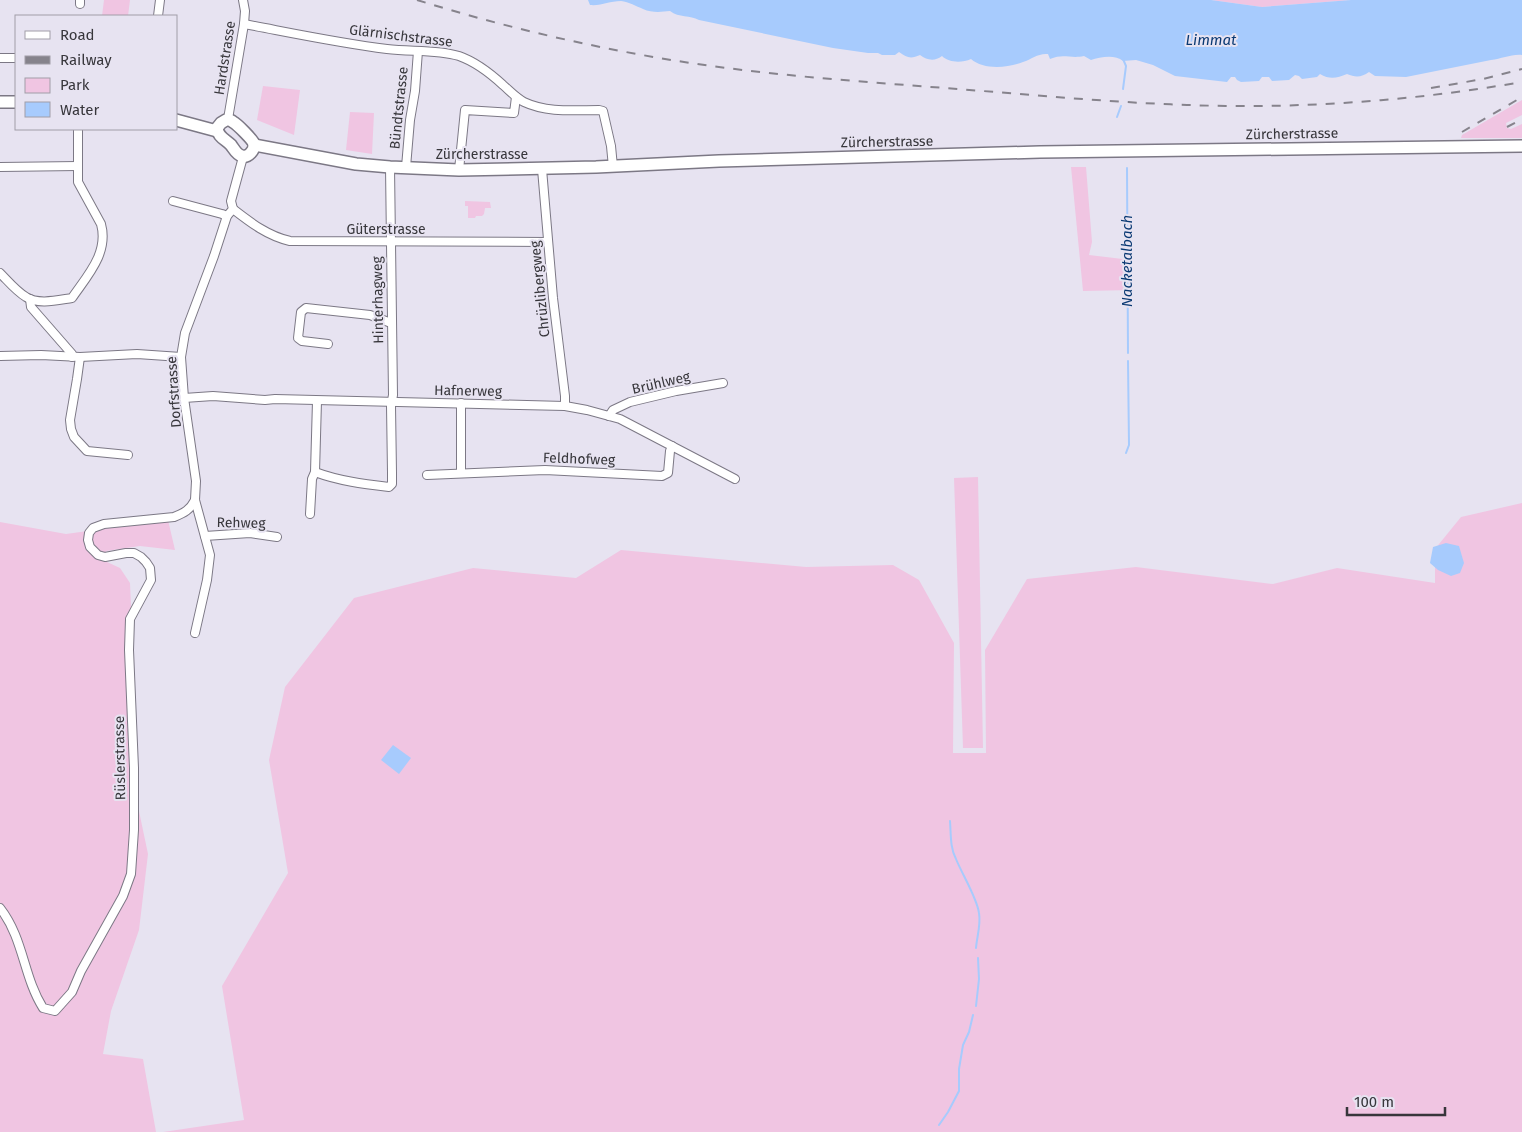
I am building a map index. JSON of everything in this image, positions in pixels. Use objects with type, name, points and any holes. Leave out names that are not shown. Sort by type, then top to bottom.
[{"type":"main road","points":[[0,102],[15,102]]},
{"type":"main road","points":[[178,121],[217,131],[243,157],[252,152],[254,145],[252,140],[234,122],[223,121],[218,125],[217,131]]},
{"type":"main road","name":"Zürcherstrasse","points":[[254,145],[356,164],[459,170],[613,167],[719,161],[1040,152],[1522,146]]},
{"type":"street","points":[[158,15],[160,0]]},
{"type":"street","name":"Hardstrasse","points":[[228,120],[246,12],[243,0]]},
{"type":"street","name":"Glärnischstrasse","points":[[244,24],[369,47],[458,56],[472,61],[491,74],[524,102],[555,109],[603,111],[613,167]]},
{"type":"street","name":"Bündtstrasse","points":[[406,168],[418,51]]},
{"type":"street","points":[[0,58],[15,58]]},
{"type":"street","points":[[459,170],[464,110],[514,113],[516,97]]},
{"type":"street","points":[[0,273],[30,300],[51,301],[72,298],[97,262],[101,251],[103,232],[101,224],[78,182],[78,130]]},
{"type":"street","points":[[233,209],[231,201],[243,157]]},
{"type":"street","points":[[0,167],[78,166]]},
{"type":"street","name":"Hinterhagweg","points":[[315,472],[365,485],[389,487],[392,484],[393,395],[390,167]]},
{"type":"street","name":"Chrüzlibergweg","points":[[542,169],[565,406]]},
{"type":"street","points":[[173,201],[227,216]]},
{"type":"street","name":"Dorfstrasse","points":[[195,633],[207,580],[210,556],[195,500],[194,467],[184,398],[181,358],[185,333],[227,216],[233,209]]},
{"type":"street","name":"Güterstrasse","points":[[233,209],[267,233],[290,241],[548,242]]},
{"type":"street","points":[[30,300],[31,307],[76,357],[78,379],[70,420],[74,437],[87,451],[128,455]]},
{"type":"street","points":[[328,344],[302,341],[298,338],[301,312],[306,308],[370,315],[391,323]]},
{"type":"street","points":[[0,356],[41,355],[76,357],[137,354],[181,358]]},
{"type":"street","name":"Brühlweg","points":[[609,416],[613,410],[630,402],[676,391],[723,383]]},
{"type":"street","name":"Hafnerweg","points":[[184,398],[213,396],[265,400],[565,406],[620,419],[736,478]]},
{"type":"street","points":[[310,514],[312,479],[315,472],[317,400]]},
{"type":"street","points":[[461,473],[462,403]]},
{"type":"street","name":"Feldhofweg","points":[[427,475],[545,470],[662,476],[668,473],[672,446]]},
{"type":"street","name":"Rüslerstrasse","points":[[0,908],[16,934],[37,998],[43,1008],[55,1011],[72,992],[123,896],[131,874],[134,768],[130,619],[151,580],[150,568],[141,557],[134,554],[126,553],[105,557],[98,555],[90,547],[89,533],[94,528],[104,524],[174,517],[192,508],[195,500]]},
{"type":"street","name":"Rehweg","points":[[205,536],[250,533],[277,537]]},
{"type":"green space","points":[[104,0],[130,0],[128,15],[102,15]]},
{"type":"green space","points":[[1211,0],[1351,0],[1262,7]]},
{"type":"green space","points":[[263,86],[300,90],[294,135],[257,120]]},
{"type":"green space","points":[[1522,100],[1522,115],[1506,123],[1507,128],[1511,129],[1522,124],[1522,138],[1461,138],[1462,135]]},
{"type":"green space","points":[[350,112],[374,113],[372,154],[346,150]]},
{"type":"green space","points":[[1071,167],[1086,167],[1092,242],[1089,255],[1131,260],[1133,290],[1083,291]]},
{"type":"green space","points":[[465,201],[490,202],[491,208],[485,208],[482,216],[468,218],[468,206],[465,206]]},
{"type":"green space","points":[[978,477],[983,748],[963,748],[954,478]]},
{"type":"green space","points":[[1522,503],[1522,1132],[163,1132],[244,1120],[222,986],[288,873],[269,760],[285,687],[354,598],[473,568],[576,578],[621,550],[806,567],[893,565],[919,580],[954,643],[953,753],[986,753],[985,650],[1027,579],[1136,567],[1273,584],[1337,568],[1435,583],[1435,549],[1461,517]]},
{"type":"green space","points":[[168,520],[175,550],[140,546],[106,551],[107,562],[120,568],[130,583],[133,651],[134,768],[131,773],[148,854],[139,930],[111,1011],[103,1054],[143,1059],[156,1132],[0,1132],[0,522],[66,534]]},
{"type":"water","name":"Limmat","points":[[588,0],[1211,0],[1262,7],[1351,0],[1522,0],[1522,55],[1406,77],[1375,76],[1369,72],[1359,76],[1347,74],[1334,78],[1320,74],[1317,77],[1302,79],[1295,75],[1289,80],[1272,81],[1269,77],[1262,77],[1259,81],[1241,82],[1235,77],[1231,77],[1227,82],[1175,76],[1153,65],[1136,60],[1123,61],[1116,57],[1103,57],[1091,60],[1084,56],[1059,56],[1050,59],[1048,54],[1044,54],[1017,64],[996,67],[982,65],[971,59],[956,62],[942,56],[931,60],[920,55],[914,57],[904,56],[899,52],[895,55],[882,55],[833,48],[699,20],[677,15],[670,11],[650,11],[621,1],[590,5]]},
{"type":"water","points":[[1446,543],[1459,546],[1464,563],[1460,573],[1451,576],[1438,570],[1430,563],[1433,547]]},
{"type":"water","points":[[393,745],[411,758],[399,774],[381,760]]},
{"type":"waterway","name":"Nacketalbach","points":[[1123,59],[1126,66],[1123,89]]},
{"type":"waterway","name":"Nacketalbach","points":[[1117,117],[1121,106]]},
{"type":"waterway","name":"Nacketalbach","points":[[1127,168],[1128,353]]},
{"type":"waterway","name":"Nacketalbach","points":[[1126,453],[1129,445],[1128,361]]},
{"type":"waterway","points":[[950,821],[954,855],[978,907],[979,926],[976,948]]},
{"type":"waterway","points":[[976,1006],[979,979],[978,958]]},
{"type":"waterway","points":[[939,1125],[959,1091],[959,1069],[963,1045],[969,1032],[973,1015]]},
{"type":"railway","points":[[417,0],[549,36],[684,62],[821,78],[1071,98],[1222,106],[1326,104],[1457,92],[1522,82]]},
{"type":"railway","points":[[1431,88],[1483,79],[1522,69]]},
{"type":"railway","points":[[1462,132],[1522,97]]},
{"type":"railway","points":[[1507,127],[1522,119]]}]
